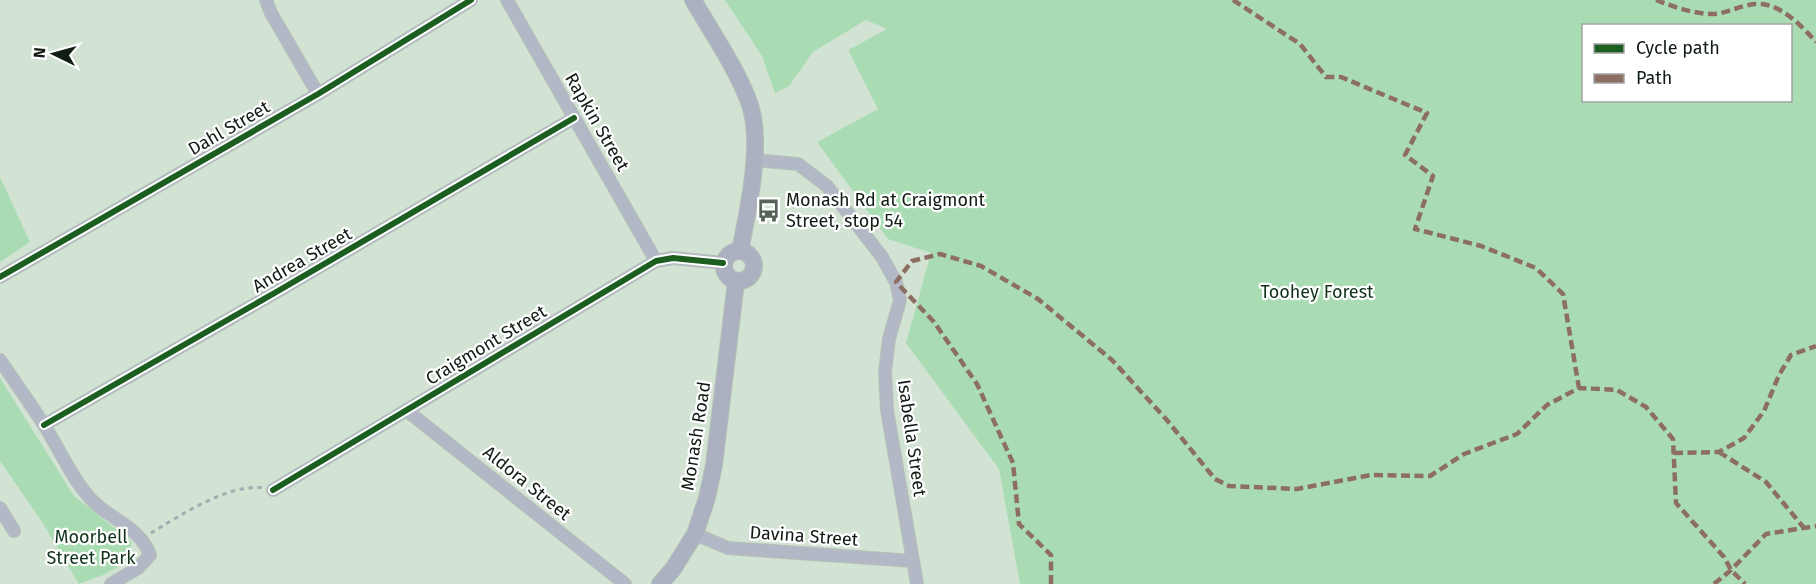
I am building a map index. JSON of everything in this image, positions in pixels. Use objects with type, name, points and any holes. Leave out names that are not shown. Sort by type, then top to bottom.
[{"type":"street","points":[[267,0],[271,13],[318,94]]},
{"type":"street","name":"Dahl Street","points":[[0,277],[318,94],[471,0]]},
{"type":"street","name":"Rapkin Street","points":[[507,0],[657,261]]},
{"type":"street","points":[[693,0],[739,81],[750,106],[755,135],[754,160],[740,251]]},
{"type":"street","name":"Andrea Street","points":[[44,425],[574,118]]},
{"type":"street","name":"Isabella Street","points":[[754,160],[798,164],[827,186],[882,257],[896,282],[900,300],[890,339],[885,372],[887,410],[917,584]]},
{"type":"street","points":[[740,251],[751,256],[754,268],[748,279],[736,282],[726,275],[723,263],[729,254],[740,251]]},
{"type":"street","name":"Craigmont Street","points":[[273,490],[657,261],[673,258],[723,263]]},
{"type":"street","name":"Monash Road","points":[[660,584],[673,569],[695,534],[707,498],[714,465],[736,282]]},
{"type":"street","points":[[0,360],[44,425],[80,486],[97,505],[141,538],[150,555],[135,570],[111,584]]},
{"type":"street","name":"Aldora Street","points":[[406,410],[625,584]]},
{"type":"street","points":[[0,508],[14,531]]},
{"type":"street","name":"Davina Street","points":[[695,534],[728,548],[913,561]]},
{"type":"path","points":[[141,538],[207,500],[251,488],[273,490]]},
{"type":"green space","name":"Toohey Forest","points":[[725,0],[1816,0],[1816,584],[1020,584],[999,469],[906,343],[931,253],[888,239],[817,142],[878,109],[848,50],[887,29],[866,20],[813,52],[789,86],[775,93],[762,56]]},
{"type":"green space","points":[[0,177],[30,242],[0,262]]},
{"type":"green space","name":"Moorbell Street Park","points":[[0,378],[74,496],[132,542],[127,562],[103,575],[79,584],[42,522],[0,461]]},
{"type":"marked path","points":[[1233,0],[1300,44],[1326,77],[1341,77],[1427,113],[1405,155],[1433,176],[1415,229],[1481,246],[1536,268],[1563,294],[1579,388]]},
{"type":"marked path","points":[[1656,0],[1677,8],[1707,14],[1764,4],[1789,16],[1816,42]]},
{"type":"marked path","points":[[1051,584],[1051,555],[1019,524],[1013,463],[977,384],[934,322],[896,282],[912,261],[940,254],[981,266],[1038,299],[1112,360],[1166,419],[1215,479],[1229,486],[1297,489],[1371,475],[1430,476],[1464,454],[1517,434],[1547,405],[1579,388],[1617,390],[1646,407],[1673,439],[1676,503],[1745,584]]},
{"type":"marked path","points":[[1674,453],[1719,452],[1744,438],[1764,411],[1779,375],[1791,355],[1816,346]]},
{"type":"marked path","points":[[1719,452],[1766,482],[1804,528]]},
{"type":"marked path","points":[[1714,584],[1766,534],[1816,526]]},
{"type":"cycle path","points":[[0,277],[318,94],[471,0]]},
{"type":"cycle path","points":[[44,425],[574,118]]},
{"type":"cycle path","points":[[273,490],[656,261],[673,258],[723,263]]},
{"type":"place","name":"Monash Rd at Craigmont Street, stop 54","points":[[768,210]]}]
